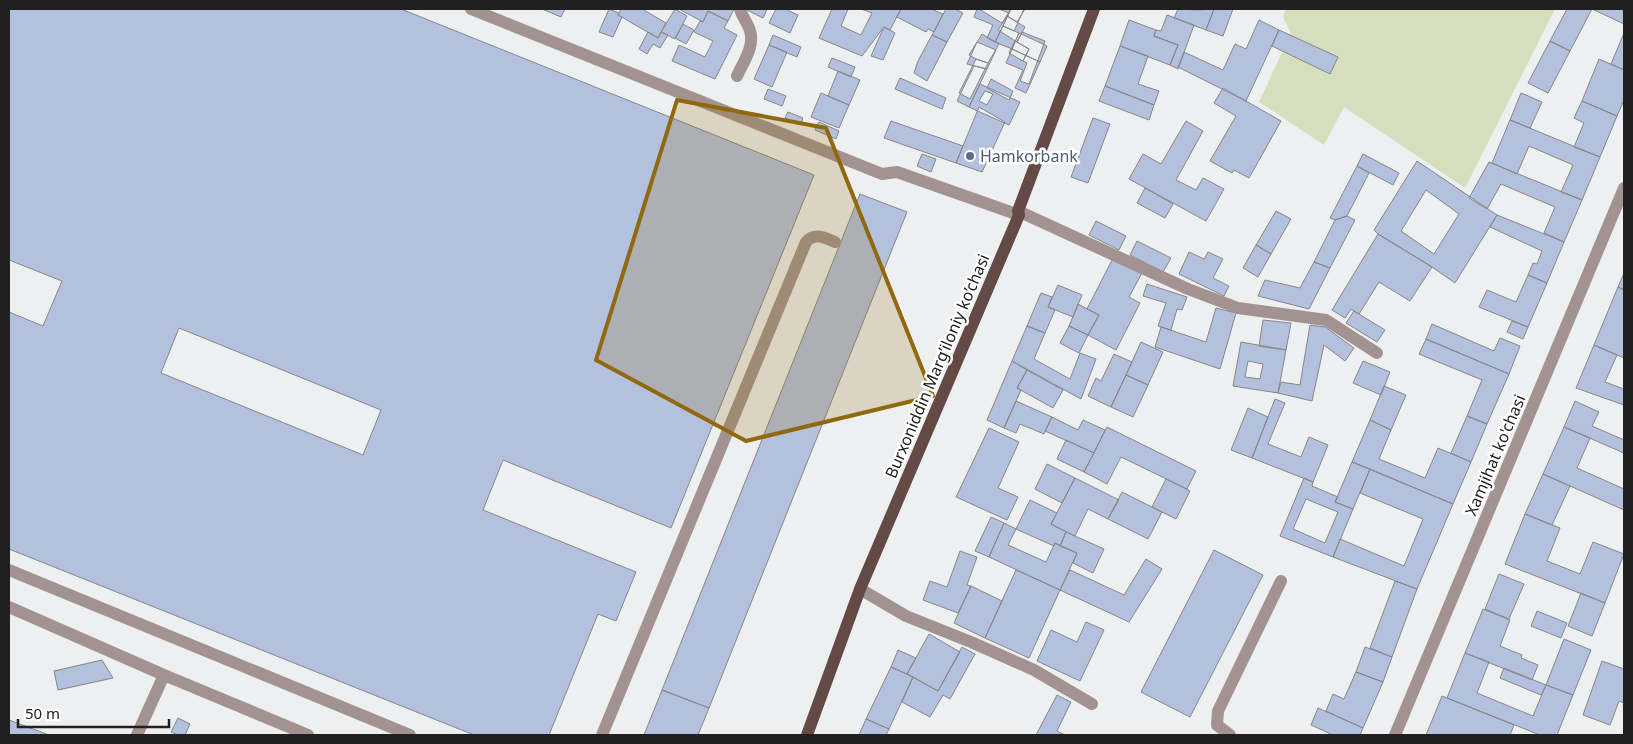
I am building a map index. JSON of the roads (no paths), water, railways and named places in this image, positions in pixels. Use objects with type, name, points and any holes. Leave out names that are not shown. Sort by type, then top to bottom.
[{"type":"main road","name":"Burxoniddin Marg’iloniy ko’chasi","points":[[806,735],[860,589],[1018,213],[1094,9]]},
{"type":"street","points":[[471,9],[882,174],[897,172],[1018,213],[1188,289],[1238,308],[1326,320],[1377,353]]},
{"type":"street","points":[[737,76],[752,41],[750,31],[740,9]]},
{"type":"street","name":"Xamjihat ko'chasi","points":[[1396,735],[1624,188]]},
{"type":"street","points":[[602,735],[806,242],[809,238],[817,236],[835,242]]},
{"type":"street","points":[[9,570],[410,735]]},
{"type":"street","points":[[1230,735],[1216,725],[1218,711],[1281,581]]},
{"type":"street","points":[[860,589],[906,616],[1034,670],[1092,704]]},
{"type":"street","points":[[9,607],[164,675],[308,735]]},
{"type":"street","points":[[137,735],[164,675]]},
{"type":"place","name":"Hamkorbank","points":[[970,156]]}]
